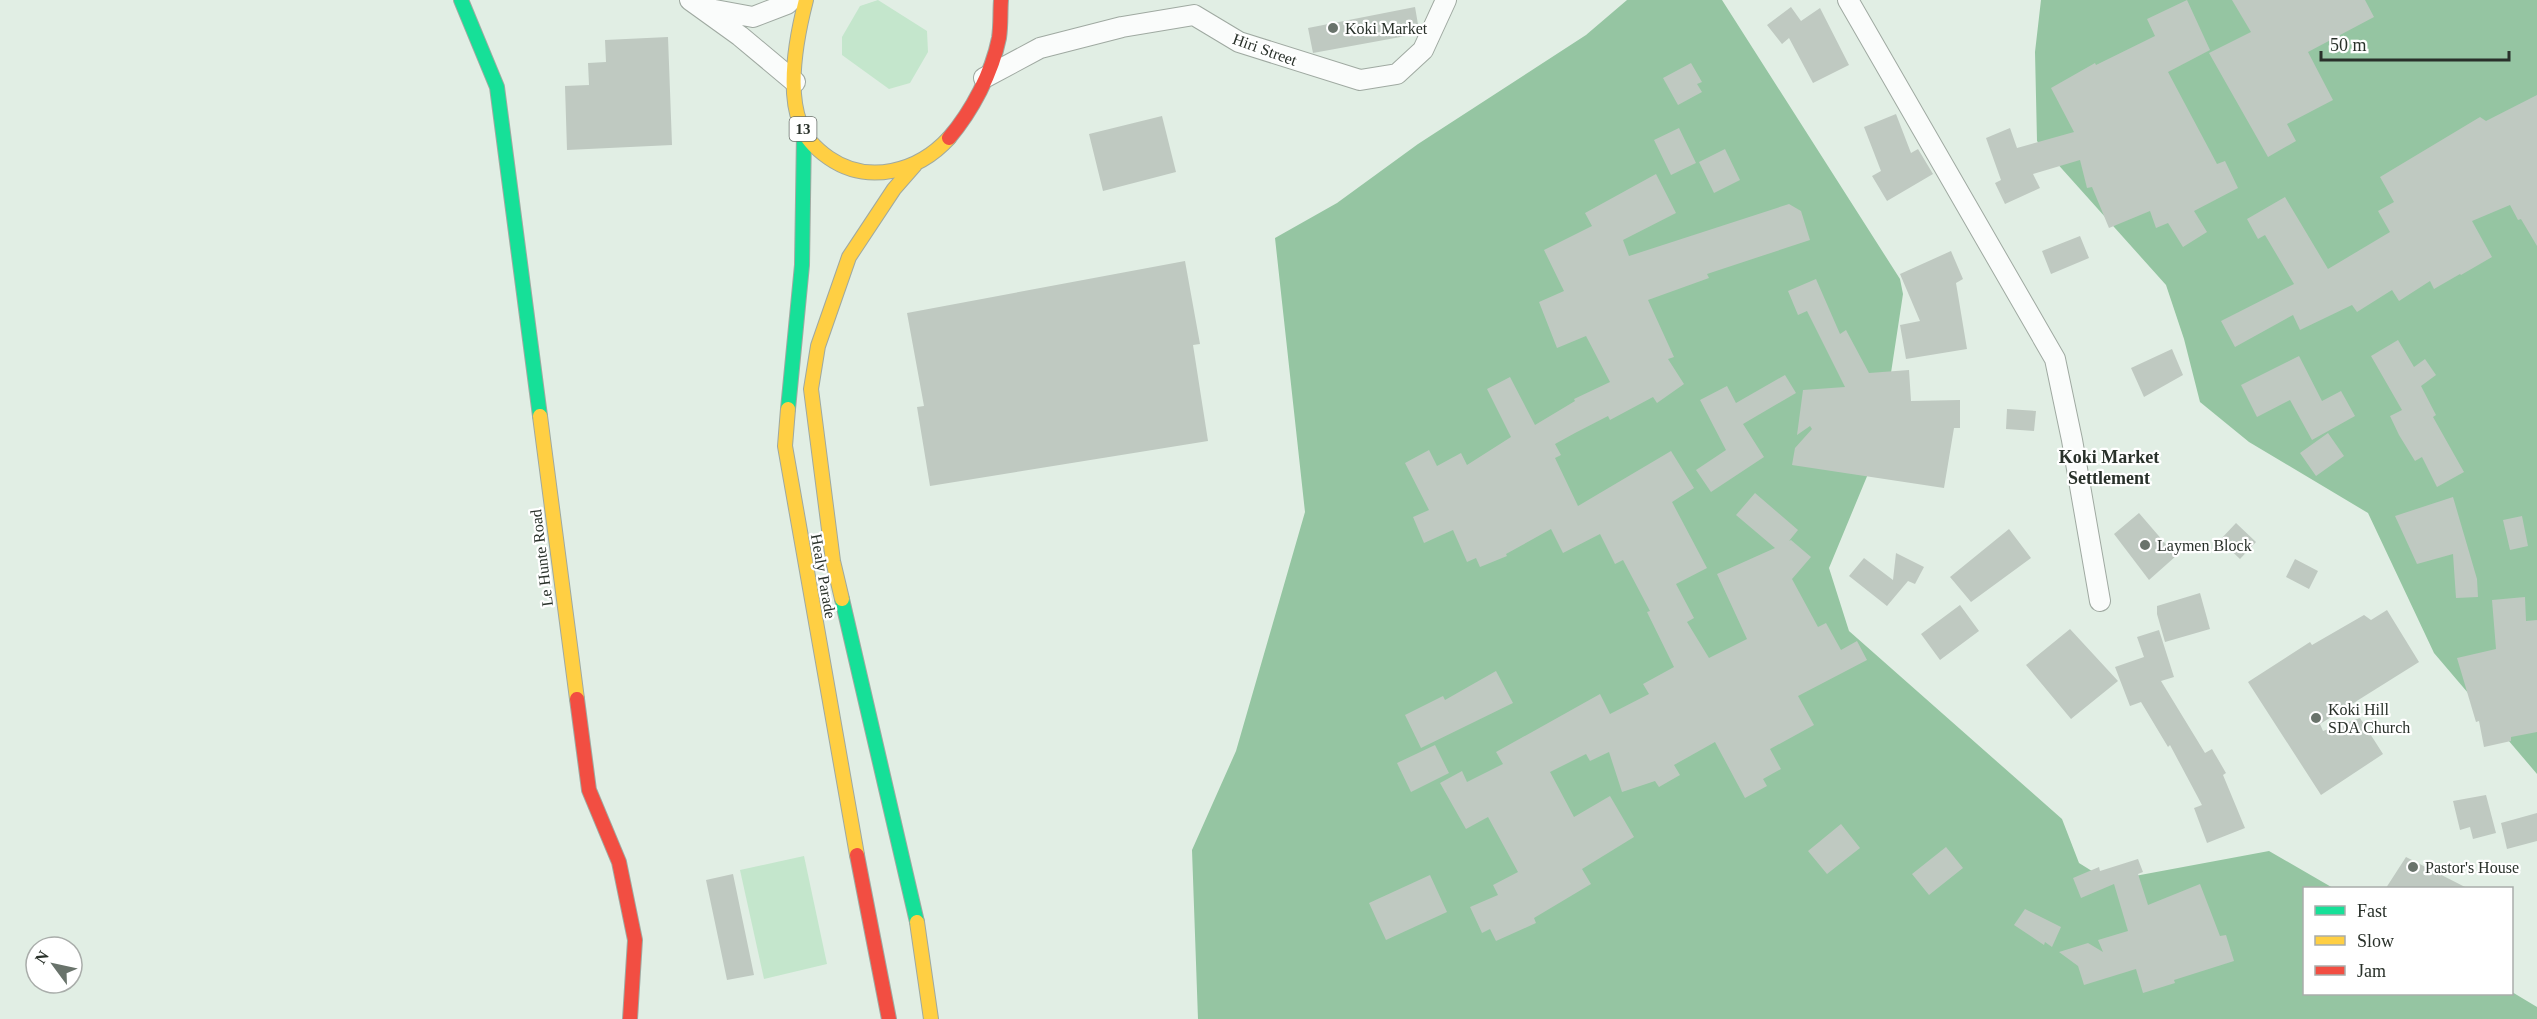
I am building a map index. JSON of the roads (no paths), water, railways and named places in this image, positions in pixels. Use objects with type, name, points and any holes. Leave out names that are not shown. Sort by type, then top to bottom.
[{"type":"main road","name":"Le Hunte Road","points":[[461,0],[497,87],[589,790],[620,862],[635,939],[630,1019]]},
{"type":"main road","name":"13","points":[[806,0],[795,50],[798,114],[804,133],[829,159],[858,173],[895,173],[915,165],[941,145],[968,113],[999,40],[1000,0]]},
{"type":"main road","name":"Healy Parade","points":[[804,133],[802,266],[784,446],[889,1019]]},
{"type":"main road","name":"Healy Parade","points":[[915,165],[883,205],[849,257],[818,346],[811,389],[833,561],[920,935],[931,1019]]},
{"type":"street","points":[[694,3],[726,14],[753,17],[787,4],[791,0]]},
{"type":"street","name":"Hiri Street","points":[[984,78],[1040,48],[1122,27],[1194,15],[1239,42],[1359,80],[1397,74],[1423,50],[1446,0]]},
{"type":"street","points":[[1848,0],[2055,360],[2072,440],[2100,601]]},
{"type":"street","points":[[694,3],[740,36],[795,82]]},
{"type":"place","name":"Koki Market","points":[[1333,28]]},
{"type":"place","name":"Laymen Block","points":[[2145,545]]},
{"type":"place","name":"Koki Hill SDA Church","points":[[2316,718]]},
{"type":"place","name":"Pastor's House","points":[[2413,867]]},
{"type":"district","name":"Koki Market Settlement","points":[[2109,467]]}]
